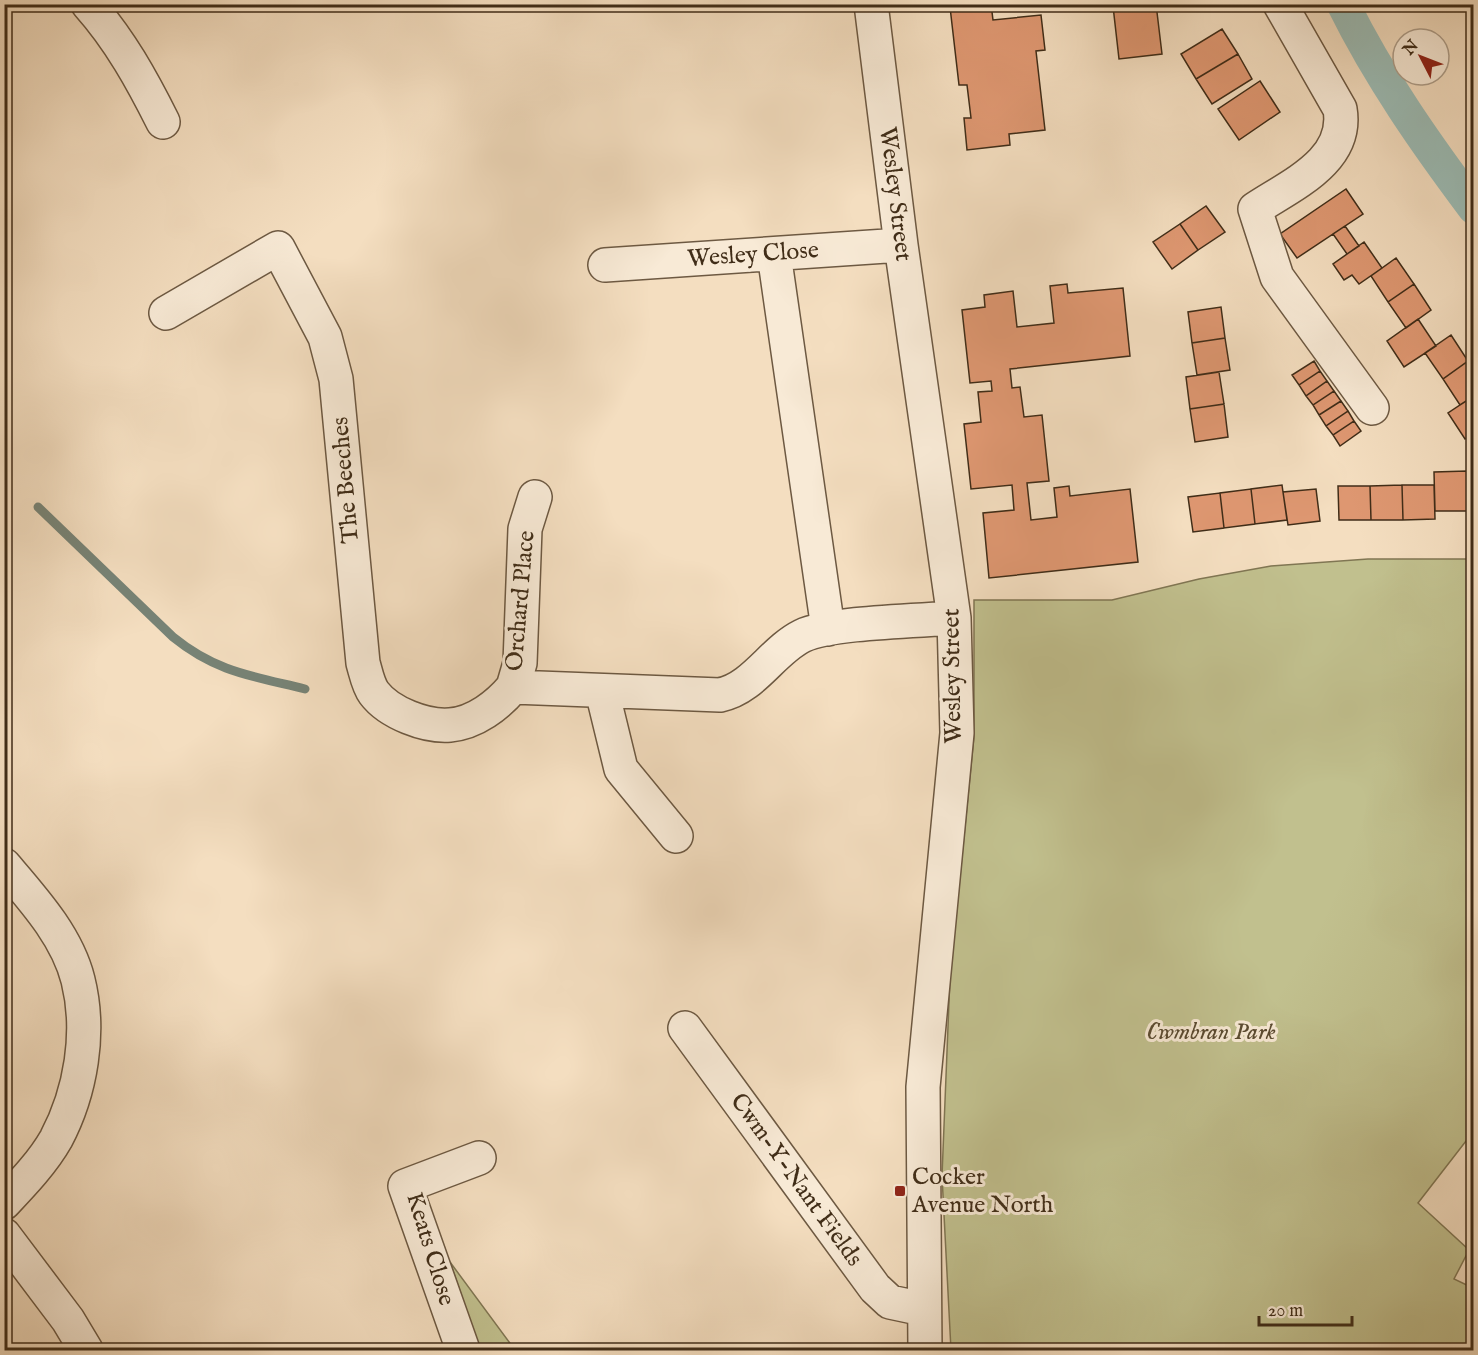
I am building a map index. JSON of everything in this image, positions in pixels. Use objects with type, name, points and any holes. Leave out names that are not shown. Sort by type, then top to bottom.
[{"type":"street","points":[[88,4],[114,35],[142,80],[163,122]]},
{"type":"street","name":"Wesley Street","points":[[871,4],[901,245],[954,618],[957,733],[922,1087],[925,1350]]},
{"type":"street","points":[[1280,4],[1340,110],[1342,123],[1340,139],[1321,164],[1255,209],[1277,277],[1372,408]]},
{"type":"street","name":"Wesley Close","points":[[604,265],[901,245]]},
{"type":"street","name":"The Beeches","points":[[166,313],[278,248],[325,337],[336,380],[363,663],[374,693],[384,702],[408,716],[435,724],[450,725],[467,720],[495,706],[513,687]]},
{"type":"street","points":[[774,254],[828,629]]},
{"type":"street","name":"Orchard Place","points":[[535,497],[525,529],[520,663],[513,687],[729,694],[794,640],[805,634],[828,629],[954,618]]},
{"type":"street","points":[[602,691],[621,769],[676,836]]},
{"type":"street","points":[[4,866],[46,915],[78,979],[82,1014],[83,1059],[72,1100],[55,1140],[4,1203]]},
{"type":"street","name":"Cwm-Y-Nant Fields","points":[[685,1028],[875,1288],[890,1302],[923,1309]]},
{"type":"street","name":"Keats Close","points":[[463,1350],[405,1186],[479,1158]]},
{"type":"street","points":[[4,1235],[68,1320],[86,1350]]},
{"type":"green space","name":"Cwmbran Park","points":[[1368,559],[1473,559],[1473,1132],[1418,1203],[1469,1250],[1454,1279],[1473,1288],[1473,1350],[951,1350],[942,1176],[950,977],[974,736],[974,600],[1112,600],[1199,579],[1271,566]]},
{"type":"green space","points":[[450,1262],[515,1350],[480,1350]]},
{"type":"building","points":[[991,4],[993,20],[1041,15],[1045,50],[1036,51],[1045,130],[1009,134],[1010,145],[967,150],[964,118],[971,118],[967,85],[959,85],[950,7]]},
{"type":"building","points":[[1156,4],[1162,54],[1119,59],[1113,6]]},
{"type":"building","points":[[1222,29],[1238,54],[1196,79],[1181,54]]},
{"type":"building","points":[[1238,54],[1252,79],[1212,104],[1196,79]]},
{"type":"building","points":[[1260,81],[1280,112],[1239,140],[1218,109]]},
{"type":"building","points":[[1346,189],[1363,214],[1297,258],[1280,234]]},
{"type":"building","points":[[1206,206],[1225,232],[1198,250],[1180,224]]},
{"type":"building","points":[[1180,224],[1198,250],[1172,269],[1153,242]]},
{"type":"building","points":[[1345,226],[1359,246],[1347,254],[1333,234]]},
{"type":"building","points":[[1364,242],[1382,268],[1359,284],[1352,275],[1344,280],[1333,264]]},
{"type":"building","points":[[1396,258],[1414,284],[1388,302],[1371,276]]},
{"type":"building","points":[[1067,284],[1068,293],[1123,288],[1130,356],[1010,369],[1012,388],[1020,387],[1024,417],[1042,415],[1049,481],[1027,483],[1031,520],[1057,517],[1054,488],[1069,486],[1070,496],[1130,489],[1138,562],[989,578],[983,513],[1014,510],[1012,485],[971,489],[964,424],[981,422],[978,392],[992,391],[991,381],[970,383],[962,310],[985,307],[984,295],[1013,291],[1017,327],[1054,323],[1050,286]]},
{"type":"building","points":[[1414,284],[1431,310],[1406,328],[1388,302]]},
{"type":"building","points":[[1221,307],[1225,338],[1192,343],[1188,312]]},
{"type":"building","points":[[1418,319],[1436,346],[1404,367],[1387,341]]},
{"type":"building","points":[[1451,335],[1468,361],[1443,379],[1425,353]]},
{"type":"building","points":[[1225,338],[1230,370],[1197,375],[1192,343]]},
{"type":"building","points":[[1314,361],[1320,371],[1299,385],[1292,375]]},
{"type":"building","points":[[1468,361],[1474,369],[1474,396],[1460,405],[1443,379]]},
{"type":"building","points":[[1320,371],[1327,381],[1306,396],[1299,385]]},
{"type":"building","points":[[1219,372],[1224,404],[1190,409],[1186,377]]},
{"type":"building","points":[[1327,381],[1334,391],[1313,405],[1306,396]]},
{"type":"building","points":[[1334,391],[1341,401],[1319,415],[1313,405]]},
{"type":"building","points":[[1472,397],[1474,433],[1465,439],[1448,413]]},
{"type":"building","points":[[1341,401],[1348,411],[1326,426],[1319,415]]},
{"type":"building","points":[[1224,404],[1228,437],[1195,442],[1190,409]]},
{"type":"building","points":[[1348,411],[1354,421],[1333,435],[1326,426]]},
{"type":"building","points":[[1354,421],[1361,431],[1340,446],[1333,435]]},
{"type":"building","points":[[1467,471],[1468,511],[1435,511],[1434,472]]},
{"type":"building","points":[[1282,485],[1287,520],[1255,524],[1251,489]]},
{"type":"building","points":[[1402,485],[1403,520],[1371,520],[1370,486]]},
{"type":"building","points":[[1402,485],[1434,485],[1435,519],[1403,520]]},
{"type":"building","points":[[1467,485],[1474,485],[1474,517],[1468,518]]},
{"type":"building","points":[[1338,486],[1370,486],[1371,520],[1339,520]]},
{"type":"building","points":[[1251,489],[1255,524],[1224,528],[1220,493]]},
{"type":"building","points":[[1316,489],[1320,521],[1288,525],[1283,492]]},
{"type":"building","points":[[1220,493],[1224,528],[1193,532],[1188,497]]},
{"type":"waterway","points":[[1343,4],[1372,58],[1404,109],[1474,208]]},
{"type":"waterway","points":[[38,507],[173,637],[189,649],[235,671],[305,689]]},
{"type":"place","name":"Cocker Avenue North","points":[[900,1191]]}]
